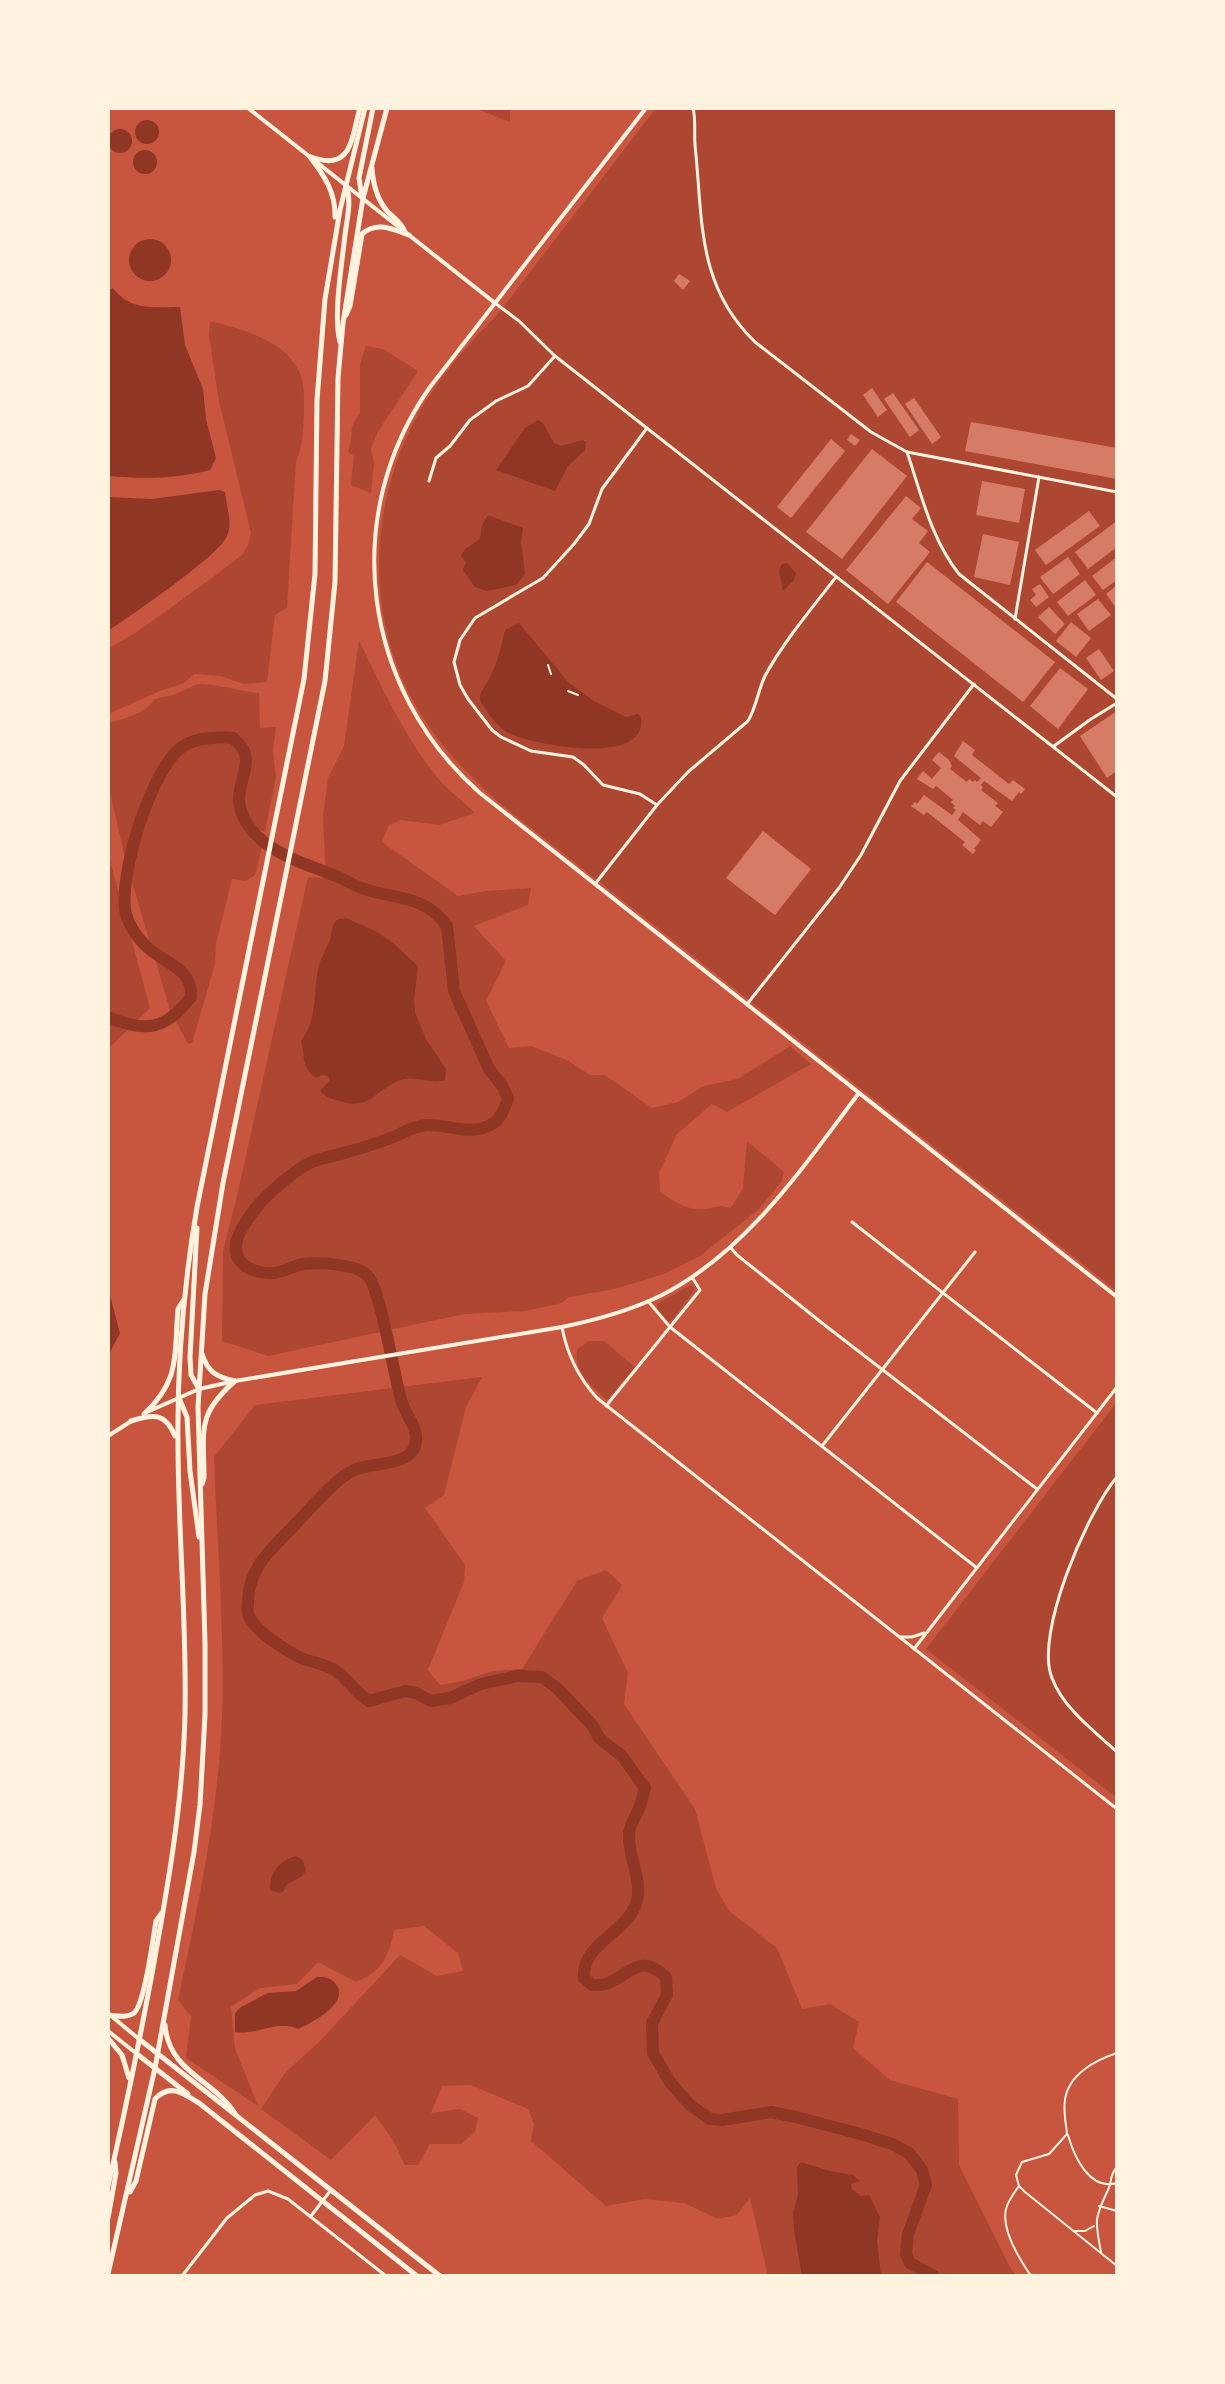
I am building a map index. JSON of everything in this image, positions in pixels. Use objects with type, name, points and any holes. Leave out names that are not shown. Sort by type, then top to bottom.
[{"type":"main road","points":[[248,108],[495,303]]},
{"type":"main road","points":[[310,157],[331,162],[340,160],[346,154],[363,108]]},
{"type":"main road","points":[[108,2186],[137,2054],[177,1825],[185,1714],[178,1398],[185,1297],[197,1207],[298,717],[312,619],[316,554],[317,400],[325,299],[334,239],[363,108]]},
{"type":"main road","points":[[363,198],[359,178],[373,108]]},
{"type":"main road","points":[[108,2274],[158,2053],[200,1805],[205,1700],[199,1389],[205,1294],[217,1212],[321,704],[333,607],[343,323],[363,198],[387,108]]},
{"type":"main road","points":[[646,108],[430,387],[398,446],[379,511],[374,570],[381,625],[392,664],[413,710],[433,742],[462,776],[1117,1297]]},
{"type":"main road","points":[[310,157],[332,193],[334,239]]},
{"type":"main road","points":[[372,160],[373,183],[378,196],[407,234]]},
{"type":"main road","points":[[341,345],[337,333],[338,313],[349,207],[345,184]]},
{"type":"main road","points":[[343,323],[350,306],[362,234],[380,226],[407,234]]},
{"type":"main road","points":[[108,1436],[144,1414],[199,1389],[562,1327],[605,1317],[648,1301],[692,1277],[731,1248],[765,1213],[859,1093]]},
{"type":"main road","points":[[197,1207],[190,1357],[191,1375],[199,1389]]},
{"type":"main road","points":[[144,1414],[164,1392],[172,1376],[178,1309],[185,1297]]},
{"type":"main road","points":[[201,1352],[210,1372],[235,1381]]},
{"type":"main road","points":[[200,1489],[204,1478],[205,1418],[216,1399],[235,1381]]},
{"type":"main road","points":[[178,1398],[187,1417],[194,1513],[202,1553]]},
{"type":"main road","points":[[131,1421],[154,1416],[163,1418],[172,1427],[178,1443]]},
{"type":"main road","points":[[109,2014],[127,2016],[134,2013],[140,2003],[156,1921],[164,1910]]},
{"type":"main road","points":[[109,2014],[440,2276]]},
{"type":"main road","points":[[164,2017],[168,2044],[178,2061],[227,2102],[236,2115]]},
{"type":"main road","points":[[108,2031],[417,2276]]},
{"type":"main road","points":[[108,2038],[126,2062],[129,2093]]},
{"type":"main road","points":[[127,2196],[136,2181],[155,2099],[162,2092],[174,2090],[199,2103]]},
{"type":"main road","points":[[108,2218],[116,2173],[115,2157]]},
{"type":"street","points":[[694,108],[705,248],[714,283],[729,313],[768,353],[871,432],[907,452],[1117,492]]},
{"type":"street","points":[[495,303],[555,356],[1117,797]]},
{"type":"street","points":[[429,481],[436,458],[450,446],[470,420],[496,401],[528,386],[555,356]]},
{"type":"street","points":[[647,428],[602,489],[589,524],[574,544],[543,578],[475,618],[460,640],[454,662],[457,677],[468,699],[501,737],[531,751],[573,757],[603,785],[640,794],[657,805]]},
{"type":"street","points":[[907,452],[928,515],[950,563],[959,574],[1117,701],[1054,747]]},
{"type":"street","points":[[1015,619],[1039,477]]},
{"type":"street","points":[[595,884],[657,805],[688,772],[748,721],[754,711],[760,685],[773,661],[836,577]]},
{"type":"street","points":[[747,1004],[839,888],[861,855],[893,791],[974,684]]},
{"type":"street","points":[[852,1222],[1097,1413]]},
{"type":"street","points":[[731,1248],[822,1323],[1037,1489]]},
{"type":"street","points":[[822,1446],[975,1252]]},
{"type":"street","points":[[606,1406],[700,1290],[692,1277]]},
{"type":"street","points":[[648,1301],[670,1327],[977,1568]]},
{"type":"street","points":[[562,1327],[568,1354],[581,1378],[606,1406],[1117,1809]]},
{"type":"street","points":[[914,1649],[1117,1387]]},
{"type":"street","points":[[1117,1477],[1083,1532],[1073,1557],[1055,1613],[1047,1656],[1051,1678],[1062,1696],[1086,1724],[1117,1752]]},
{"type":"street","points":[[897,1636],[912,1637],[927,1631]]},
{"type":"street","points":[[310,2217],[331,2190]]},
{"type":"street","points":[[182,2276],[227,2218],[255,2195],[268,2191],[288,2199],[386,2276]]},
{"type":"lane","points":[[1117,2053],[1090,2065],[1075,2079],[1065,2101],[1067,2134],[1084,2171],[1096,2180],[1110,2185],[1117,2183]]},
{"type":"lane","points":[[1067,2134],[1049,2154],[1019,2164],[1016,2175],[1019,2186],[1117,2266]]},
{"type":"lane","points":[[1101,2253],[1096,2225],[1099,2206],[1117,2167]]},
{"type":"lane","points":[[1019,2186],[1005,2218],[1012,2240],[1031,2276]]},
{"type":"lane","points":[[1099,2206],[1117,2211]]},
{"type":"lane","points":[[1073,2231],[1085,2231],[1096,2225]]},
{"type":"path","points":[[548,665],[550,672],[556,667]]},
{"type":"path","points":[[573,693],[576,686]]},
{"type":"path","points":[[568,691],[578,695]]},
{"type":"shaded area","points":[[475,108],[507,108],[510,122]]},
{"type":"shaded area","points":[[656,108],[1117,108],[1117,1291],[497,801],[444,747],[418,709],[400,673],[387,634],[381,593],[380,552],[384,511],[408,433],[444,375],[498,314]]},
{"type":"shaded area","points":[[147,120],[156,123],[159,132],[156,141],[147,144],[138,141],[135,132],[138,123]]},
{"type":"shaded area","points":[[120,129],[129,132],[132,141],[129,150],[120,153],[111,150],[108,141],[111,132]]},
{"type":"shaded area","points":[[145,150],[154,153],[157,162],[154,171],[145,174],[136,171],[133,162],[136,153]]},
{"type":"shaded area","points":[[150,239],[165,245],[171,260],[165,275],[150,281],[135,275],[129,260],[135,245]]},
{"type":"shaded area","points":[[113,288],[135,304],[180,307],[185,345],[203,389],[206,419],[216,458],[210,470],[159,478],[108,476],[108,290]]},
{"type":"shaded area","points":[[210,321],[272,343],[292,360],[301,376],[303,427],[296,462],[287,608],[275,615],[267,682],[244,684],[220,676],[194,674],[184,683],[108,714],[108,649],[212,578],[242,555],[248,545],[251,533],[219,401],[209,336]]},
{"type":"shaded area","points":[[366,346],[383,349],[418,371],[377,433],[371,449],[374,463],[371,493],[351,485],[354,456],[348,452],[352,426],[360,413],[360,364]]},
{"type":"shaded area","points":[[538,420],[554,443],[561,446],[583,440],[586,442],[585,450],[568,466],[555,491],[496,470],[525,428]]},
{"type":"shaded area","points":[[219,490],[225,492],[229,520],[229,531],[220,545],[173,585],[108,631],[108,497],[152,499]]},
{"type":"shaded area","points":[[488,515],[523,528],[521,542],[525,574],[516,585],[487,591],[475,587],[463,570],[466,563],[461,556],[465,549],[480,539],[482,525]]},
{"type":"shaded area","points":[[787,563],[796,573],[794,580],[783,591],[779,571],[782,564]]},
{"type":"shaded area","points":[[519,623],[568,682],[594,701],[626,717],[638,714],[641,717],[639,733],[627,742],[609,747],[562,747],[520,737],[498,725],[482,705],[480,696],[495,666],[505,630]]},
{"type":"shaded area","points":[[359,640],[386,696],[419,752],[443,784],[475,813],[439,825],[401,820],[389,825],[382,842],[458,896],[531,888],[528,905],[474,926],[506,961],[486,1001],[509,1048],[531,1046],[567,1060],[590,1075],[605,1075],[652,1108],[678,1102],[704,1086],[738,1079],[790,1046],[811,1064],[727,1112],[712,1104],[677,1134],[659,1173],[660,1192],[686,1207],[731,1208],[743,1188],[747,1141],[784,1172],[781,1182],[759,1209],[700,1256],[664,1274],[614,1289],[569,1297],[562,1303],[525,1311],[464,1314],[268,1356],[222,1341],[223,1251],[308,877],[326,878],[323,817],[328,778],[344,746]]},
{"type":"shaded area","points":[[198,684],[259,693],[260,728],[276,727],[273,751],[276,777],[265,832],[257,829],[246,831],[262,847],[255,875],[245,881],[232,879],[216,944],[215,964],[192,1043],[188,1044],[170,1010],[125,858],[108,783],[108,723],[140,712],[155,699]]},
{"type":"shaded area","points":[[108,853],[150,1008],[108,1049]]},
{"type":"shaded area","points":[[346,918],[377,932],[418,966],[415,1012],[426,1039],[446,1069],[445,1080],[401,1080],[368,1100],[353,1104],[325,1096],[320,1091],[330,1080],[322,1075],[316,1078],[308,1070],[301,1041],[310,1024],[318,969],[333,926],[337,920]]},
{"type":"shaded area","points":[[689,1286],[695,1290],[668,1322],[658,1311],[657,1304]]},
{"type":"shaded area","points":[[108,1288],[120,1333],[108,1356]]},
{"type":"shaded area","points":[[588,1341],[604,1341],[635,1367],[607,1400],[585,1378],[578,1365],[577,1350]]},
{"type":"shaded area","points":[[482,1377],[466,1407],[444,1495],[425,1508],[465,1565],[464,1582],[428,1670],[440,1685],[493,1671],[522,1669],[577,1581],[606,1570],[622,1585],[602,1618],[628,1673],[624,1704],[695,1809],[716,1888],[729,1911],[777,1948],[802,2009],[830,2004],[859,2022],[853,2048],[890,2080],[958,2099],[959,2165],[1012,2271],[1018,2276],[768,2276],[750,2198],[737,2215],[718,2219],[684,2203],[645,2199],[606,2206],[531,2141],[534,2124],[528,2109],[471,2085],[442,2086],[431,2113],[460,2109],[478,2118],[475,2132],[461,2144],[430,2144],[418,2165],[405,2165],[393,2140],[375,2115],[331,2160],[261,2109],[285,2073],[321,2040],[400,1955],[437,1976],[463,1971],[458,1953],[424,1926],[394,1930],[383,1962],[356,1982],[318,1962],[297,1984],[260,1988],[231,2007],[235,2049],[258,2106],[186,2058],[191,2016],[178,2000],[212,1824],[222,1718],[222,1620],[214,1457],[255,1405]]},
{"type":"shaded area","points":[[1117,1402],[1117,1798],[926,1649]]},
{"type":"shaded area","points":[[296,1856],[303,1860],[306,1871],[286,1885],[284,1891],[270,1890],[277,1868]]},
{"type":"shaded area","points":[[317,1977],[331,1980],[339,1990],[334,2004],[320,2017],[298,2029],[283,2026],[235,2032],[235,2013],[241,2007],[268,1993],[296,1991]]},
{"type":"shaded area","points":[[801,2162],[853,2175],[860,2181],[851,2184],[852,2189],[861,2196],[869,2195],[880,2217],[877,2241],[881,2276],[802,2276],[793,2213],[798,2195],[797,2167]]},
{"type":"building","points":[[679,274],[690,281],[683,290],[674,281]]},
{"type":"building","points":[[872,388],[887,410],[878,417],[863,395]]},
{"type":"building","points":[[893,393],[919,430],[910,437],[884,399]]},
{"type":"building","points":[[914,398],[941,437],[932,444],[905,404]]},
{"type":"building","points":[[971,422],[1117,448],[1117,479],[965,451]]},
{"type":"building","points":[[851,434],[860,440],[855,446],[847,440]]},
{"type":"building","points":[[831,439],[845,451],[791,518],[777,507]]},
{"type":"building","points":[[872,449],[907,476],[842,559],[806,532]]},
{"type":"building","points":[[982,481],[1025,489],[1019,523],[976,515]]},
{"type":"building","points":[[906,496],[921,508],[912,519],[928,531],[919,543],[930,552],[888,604],[846,570]]},
{"type":"building","points":[[1089,511],[1100,526],[1046,565],[1035,550]]},
{"type":"building","points":[[1117,521],[1117,547],[1088,569],[1075,552]]},
{"type":"building","points":[[983,534],[1019,542],[1010,585],[974,577]]},
{"type":"building","points":[[1068,557],[1080,574],[1053,594],[1040,577]]},
{"type":"building","points":[[1117,557],[1117,580],[1103,590],[1092,576]]},
{"type":"building","points":[[927,562],[1055,662],[1023,702],[896,602]]},
{"type":"building","points":[[1085,580],[1096,595],[1068,616],[1057,602]]},
{"type":"building","points":[[1040,584],[1049,597],[1036,607],[1030,600],[1036,595],[1032,589]]},
{"type":"building","points":[[1117,585],[1117,609],[1106,594]]},
{"type":"building","points":[[1098,599],[1111,615],[1089,631],[1077,614]]},
{"type":"building","points":[[1049,607],[1065,624],[1055,634],[1038,617]]},
{"type":"building","points":[[1071,622],[1091,638],[1076,657],[1056,641]]},
{"type":"building","points":[[1099,649],[1114,671],[1101,680],[1086,658]]},
{"type":"building","points":[[1060,668],[1088,689],[1058,729],[1030,706]]},
{"type":"building","points":[[1117,711],[1117,771],[1107,778],[1080,736]]},
{"type":"building","points":[[963,741],[975,750],[972,755],[1009,784],[1013,780],[1025,789],[1012,801],[984,781],[981,790],[998,803],[995,806],[1003,812],[991,827],[983,821],[980,825],[963,812],[958,820],[981,840],[973,854],[962,845],[965,842],[927,812],[924,815],[911,806],[924,795],[952,815],[956,810],[951,802],[953,800],[936,786],[933,789],[917,779],[923,771],[932,779],[941,768],[932,760],[939,752],[949,760],[950,769],[967,782],[969,779],[977,782],[981,778],[954,756]]},
{"type":"building","points":[[763,831],[811,869],[775,915],[726,878]]},
{"type":"waterway","points":[[108,1017],[133,1025],[154,1025],[173,1016],[191,997],[190,987],[182,972],[152,951],[134,931],[126,914],[125,897],[132,850],[149,797],[173,756],[196,740],[233,738],[241,746],[246,761],[240,807],[247,824],[272,848],[359,887],[417,903],[438,915],[447,926],[454,991],[489,1069],[508,1099],[500,1117],[476,1130],[435,1125],[417,1127],[312,1162],[274,1189],[244,1225],[237,1240],[239,1259],[248,1268],[261,1272],[274,1273],[303,1264],[327,1264],[354,1268],[367,1275],[382,1315],[402,1403],[416,1436],[410,1454],[394,1462],[354,1470],[338,1481],[273,1547],[251,1581],[247,1607],[249,1616],[273,1641],[299,1657],[333,1669],[369,1701],[405,1691],[431,1701],[450,1698],[481,1684],[517,1676],[542,1677],[557,1688],[593,1726],[599,1738],[622,1756],[645,1788],[629,1835],[638,1887],[636,1904],[631,1914],[590,1956],[584,1978],[592,1985],[605,1984],[642,1966],[649,1966],[666,1977],[667,1995],[652,2023],[653,2053],[670,2082],[690,2105],[710,2119],[771,2112],[864,2135],[909,2153],[922,2170],[926,2185],[908,2234],[906,2254],[910,2263],[934,2276]]}]
